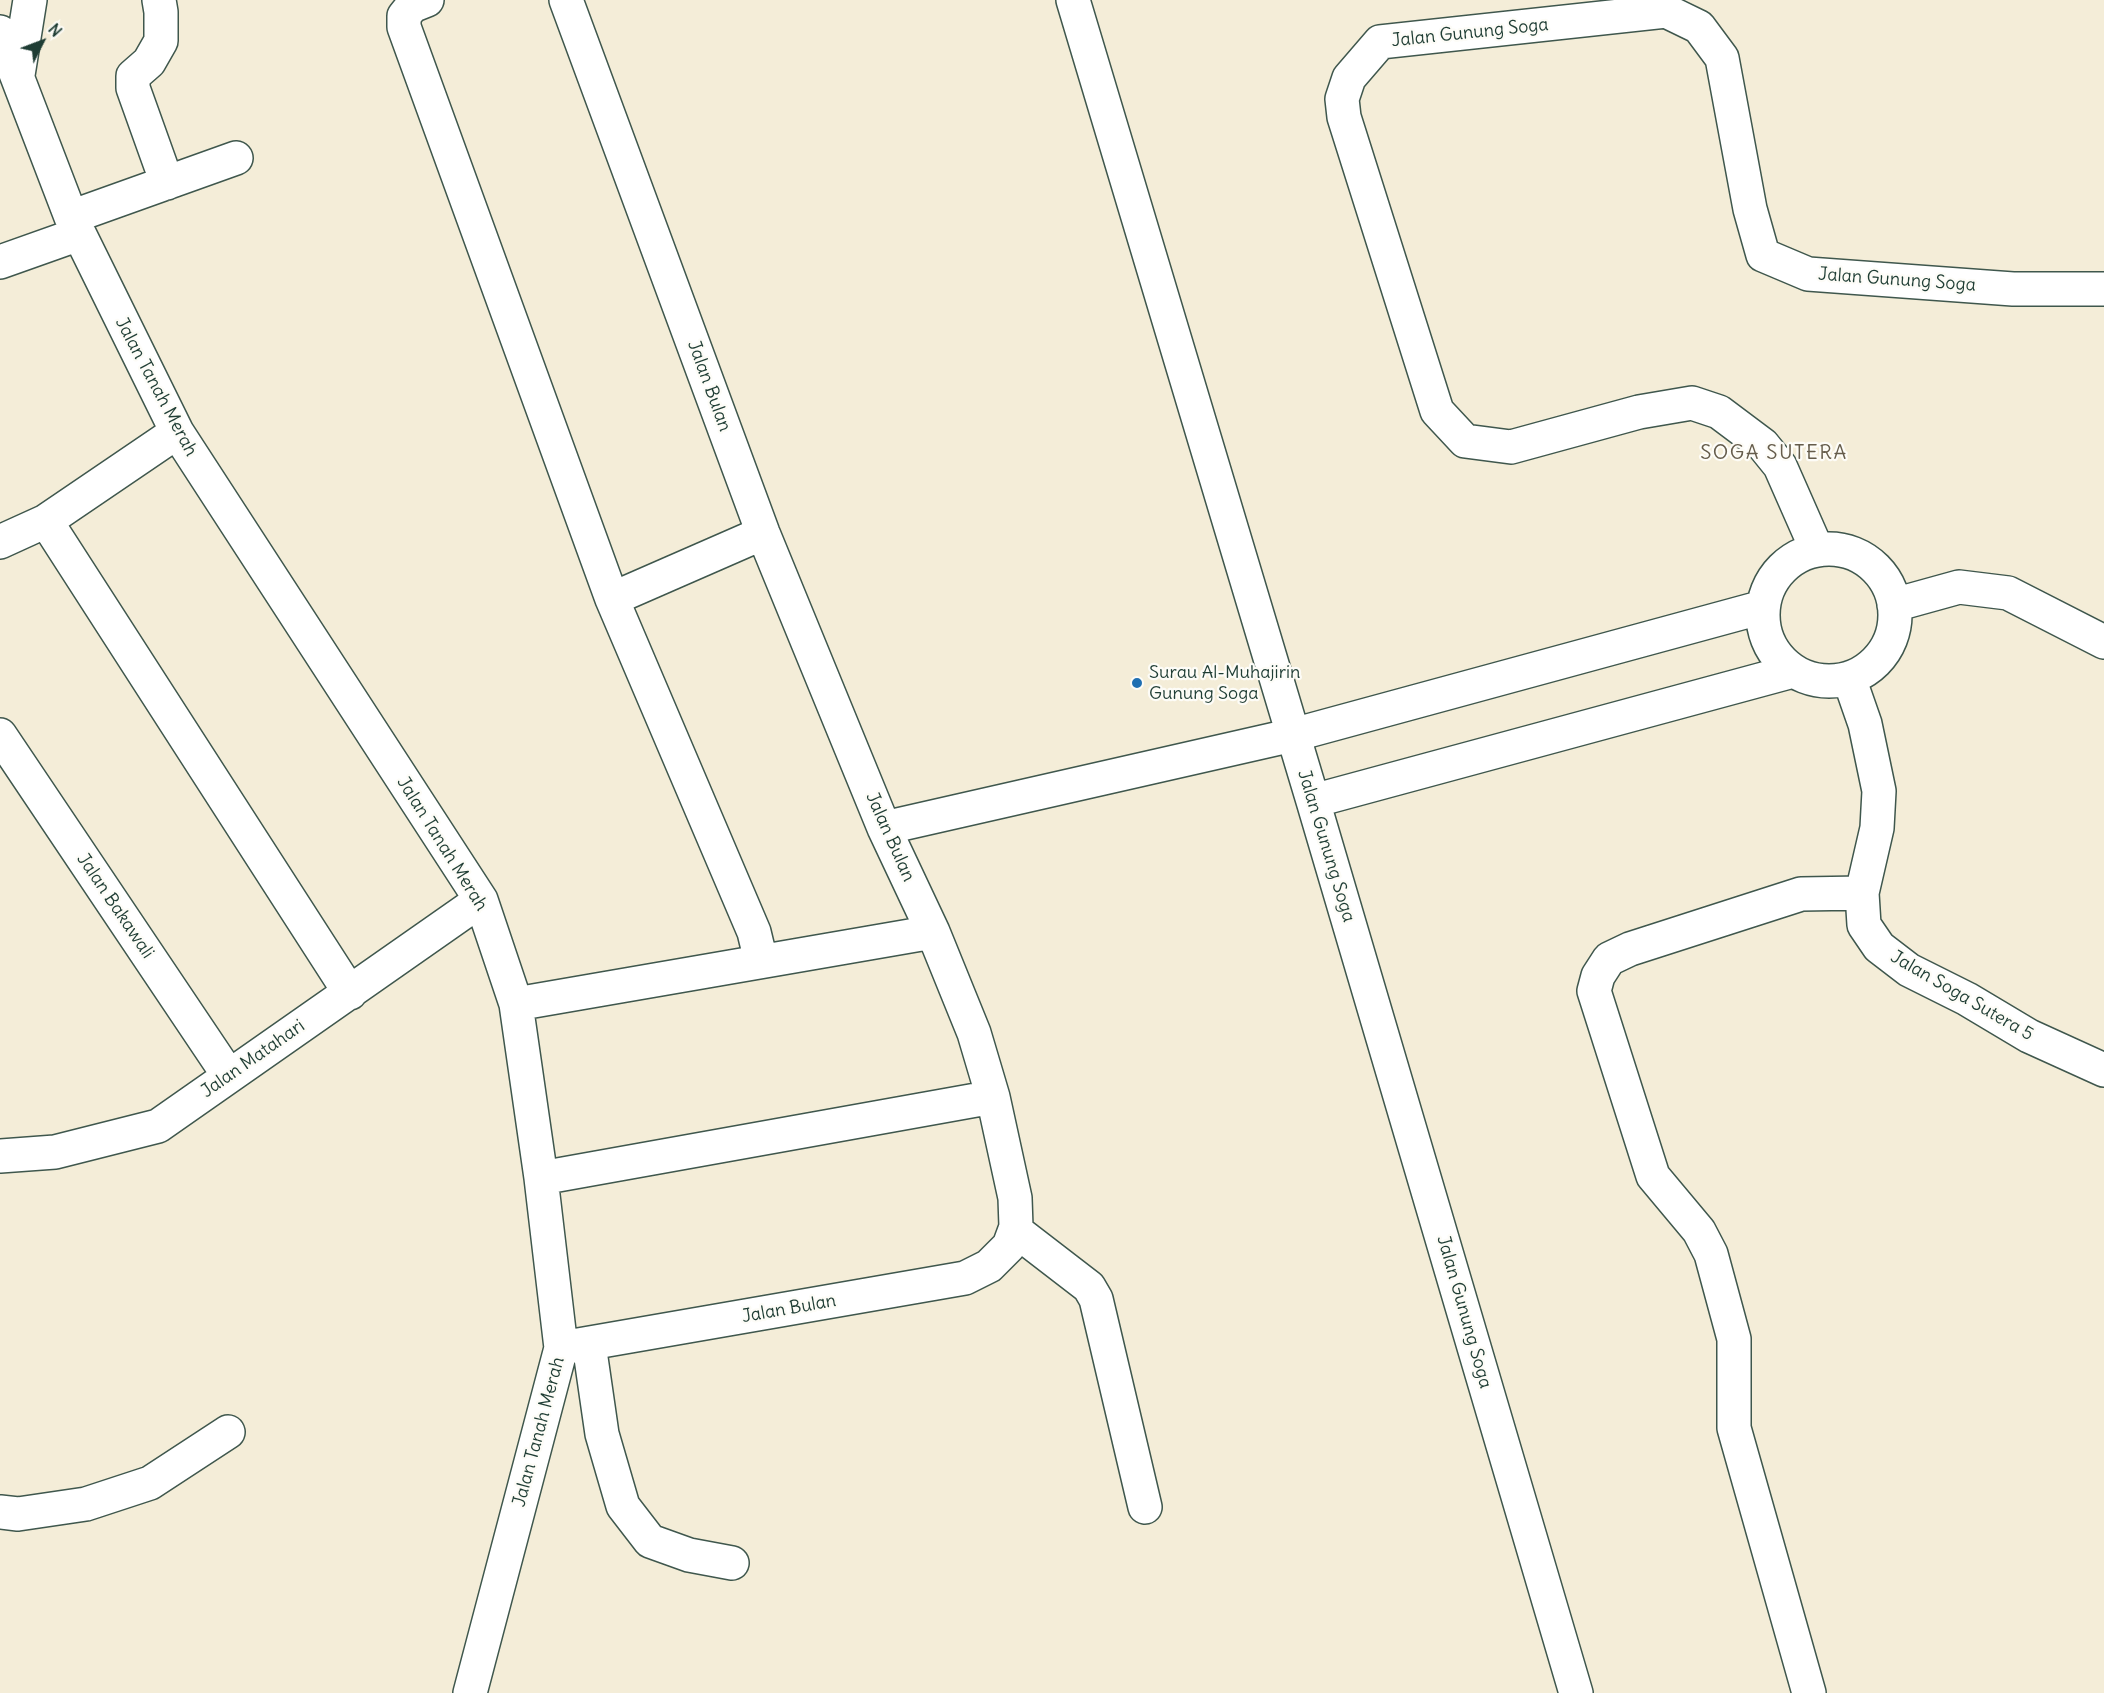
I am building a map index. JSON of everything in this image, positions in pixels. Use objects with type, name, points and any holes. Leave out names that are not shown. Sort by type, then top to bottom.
[{"type":"street","points":[[14,83],[30,0]]},
{"type":"street","points":[[159,0],[161,41],[149,62],[133,76],[133,88],[167,183]]},
{"type":"street","points":[[427,0],[412,6],[404,16],[404,27],[612,599],[754,932],[761,961]]},
{"type":"street","name":"Jalan Bulan","points":[[566,0],[763,533],[884,828],[933,932],[974,1034],[993,1097],[1015,1198],[1015,1230],[1009,1246],[989,1266],[964,1278],[575,1346]]},
{"type":"street","name":"Jalan Gunung Soga","points":[[1073,0],[1313,801],[1576,1693]]},
{"type":"street","name":"Jalan Gunung Soga","points":[[1817,550],[1780,466],[1763,445],[1719,412],[1692,403],[1639,412],[1512,447],[1465,441],[1437,411],[1344,117],[1342,99],[1349,78],[1380,42],[1666,11],[1699,27],[1722,58],[1750,209],[1763,255],[1808,274],[2013,289],[2104,289]]},
{"type":"street","name":"Jalan Tanah Merah","points":[[0,32],[14,83],[75,225],[177,432],[481,900],[516,1004],[542,1178],[575,1346],[470,1693]]},
{"type":"street","points":[[0,262],[167,183],[236,158]]},
{"type":"street","points":[[0,542],[46,521],[177,432]]},
{"type":"street","points":[[46,521],[350,993]]},
{"type":"street","points":[[612,599],[763,533]]},
{"type":"street","points":[[1817,550],[1838,550],[1858,556],[1875,568],[1888,585],[1894,605],[1895,624],[1890,642],[1880,658],[1866,670],[1849,678],[1830,682],[1811,679],[1793,671],[1779,659],[1769,643],[1764,625],[1763,607],[1769,587],[1781,570],[1798,557],[1817,550]]},
{"type":"street","points":[[1894,605],[1959,587],[2008,593],[2104,642]]},
{"type":"street","points":[[884,828],[1293,735],[1763,607]]},
{"type":"street","points":[[1313,801],[1793,671]]},
{"type":"street","name":"Jalan Soga Sutera 5","points":[[1849,678],[1865,724],[1879,791],[1877,828],[1862,893],[1864,925],[1879,947],[1908,970],[1967,999],[2029,1036],[2104,1071]]},
{"type":"street","name":"Jalan Bakawali","points":[[0,735],[229,1076]]},
{"type":"street","points":[[1809,1693],[1734,1428],[1734,1339],[1711,1254],[1699,1231],[1653,1176],[1594,991],[1598,976],[1609,959],[1630,949],[1801,894],[1862,893]]},
{"type":"street","name":"Jalan Matahari","points":[[0,1156],[55,1152],[158,1126],[481,900]]},
{"type":"street","points":[[516,1004],[933,932]]},
{"type":"street","points":[[542,1178],[993,1097]]},
{"type":"street","points":[[1015,1230],[1089,1287],[1096,1299],[1145,1507]]},
{"type":"street","points":[[575,1346],[623,1506],[650,1541],[689,1555],[732,1563]]},
{"type":"street","points":[[0,1512],[18,1514],[86,1504],[150,1482],[228,1432]]},
{"type":"place","name":"Surau Al-Muhajirin Gunung Soga","points":[[1137,683]]},
{"type":"district","name":"SOGA SUTERA","points":[[1774,453]]}]
